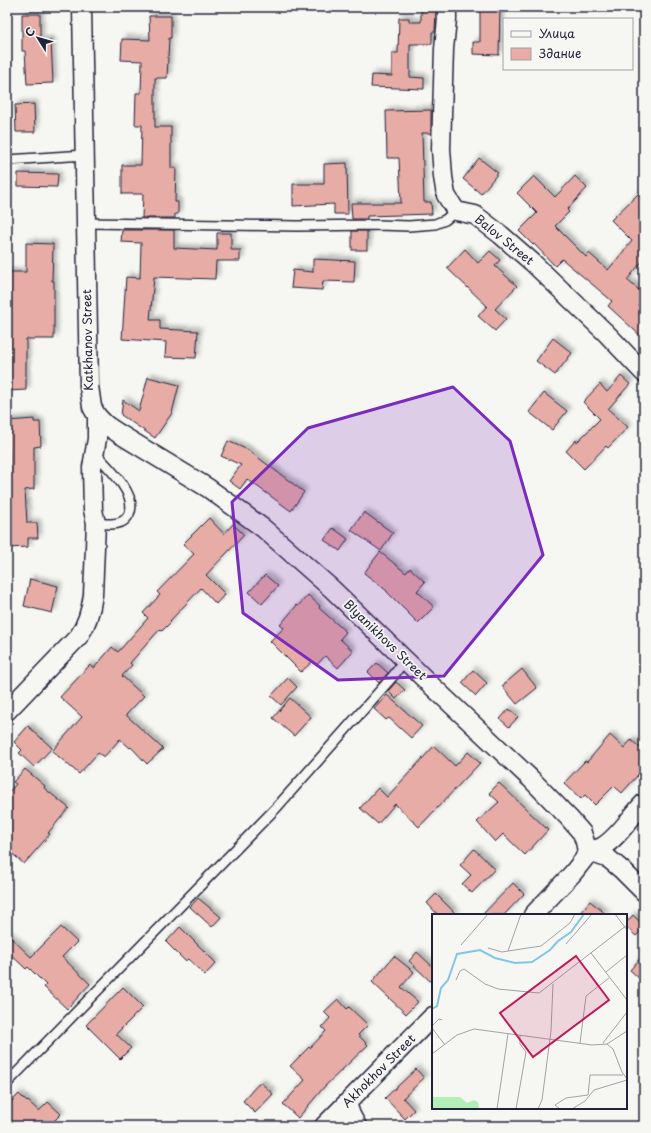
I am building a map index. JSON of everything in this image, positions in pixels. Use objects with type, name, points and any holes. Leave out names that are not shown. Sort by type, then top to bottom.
[{"type":"street","name":"Katkhanov Street","points":[[7,711],[79,636],[86,623],[92,604],[93,595],[96,523],[92,467],[97,439],[97,416],[92,407],[89,386],[82,7]]},
{"type":"street","points":[[447,7],[444,49],[441,149],[446,195],[456,211]]},
{"type":"street","name":"Balov Street","points":[[456,211],[475,215],[501,235],[571,299],[644,373]]},
{"type":"street","name":"Blyanikhovs Street","points":[[97,416],[106,425],[208,488],[263,528],[332,589],[530,778],[569,818],[582,833],[586,851]]},
{"type":"street","points":[[586,851],[600,848],[607,843],[623,828],[644,803]]},
{"type":"street","points":[[586,851],[609,859],[644,892]]},
{"type":"street","points":[[534,914],[573,873],[584,859],[586,851]]},
{"type":"street","name":"Akhokhov Street","points":[[324,1126],[432,1017]]},
{"type":"street","points":[[347,1103],[350,1115],[357,1126]]},
{"type":"lane","points":[[7,160],[85,155]]},
{"type":"lane","points":[[86,223],[409,226],[435,224],[445,220],[456,211]]},
{"type":"lane","points":[[94,452],[121,483],[127,493],[132,508],[124,521],[117,524],[96,523]]},
{"type":"lane","points":[[7,1083],[276,807],[394,675],[406,659]]},
{"type":"highlighted area","points":[[453,387],[510,441],[543,555],[444,676],[338,680],[243,613],[232,502],[308,428]]},
{"type":"building","points":[[421,7],[436,7],[435,32],[432,32],[432,44],[410,44],[410,77],[424,78],[424,89],[371,87],[372,75],[392,76],[392,53],[398,53],[399,18],[409,18],[409,22],[421,22]]},
{"type":"building","points":[[480,7],[500,7],[499,55],[473,54],[473,42],[480,42]]},
{"type":"building","points":[[22,14],[40,14],[40,41],[51,40],[53,83],[27,84],[25,51],[22,51]]},
{"type":"building","points":[[149,16],[171,16],[171,38],[169,38],[167,78],[155,78],[155,127],[171,127],[171,168],[176,168],[175,202],[178,202],[178,214],[175,214],[175,218],[142,218],[143,194],[122,194],[122,165],[141,165],[142,125],[135,125],[136,93],[141,93],[142,61],[121,60],[122,39],[150,40]]},
{"type":"building","points":[[34,104],[35,132],[16,132],[15,105]]},
{"type":"building","points":[[431,110],[431,133],[422,133],[424,202],[431,202],[432,214],[367,216],[367,219],[352,219],[351,203],[401,203],[399,158],[387,158],[386,111]]},
{"type":"building","points":[[479,158],[498,173],[481,194],[463,179]]},
{"type":"building","points":[[347,163],[348,214],[334,214],[334,204],[293,206],[293,184],[324,184],[324,164]]},
{"type":"building","points":[[18,173],[58,174],[57,187],[18,186]]},
{"type":"building","points":[[534,176],[555,197],[575,176],[587,188],[567,210],[569,212],[555,226],[586,257],[589,253],[608,270],[632,241],[611,220],[638,194],[644,201],[644,259],[627,280],[644,294],[644,298],[638,305],[644,310],[644,339],[608,306],[612,301],[562,259],[555,266],[519,231],[537,213],[517,193]]},
{"type":"building","points":[[122,230],[174,230],[174,248],[217,250],[217,233],[231,233],[231,250],[240,250],[240,261],[216,261],[215,279],[154,277],[150,320],[160,320],[160,329],[198,331],[196,358],[165,357],[166,342],[122,339],[126,277],[140,278],[141,243],[121,242]]},
{"type":"building","points":[[352,231],[367,231],[367,250],[352,250]]},
{"type":"building","points":[[26,243],[53,244],[52,281],[54,281],[54,339],[26,339],[26,390],[7,391],[7,272],[26,272]]},
{"type":"building","points":[[465,249],[478,263],[490,251],[500,260],[495,266],[517,286],[495,309],[506,319],[495,331],[478,316],[487,306],[447,268]]},
{"type":"building","points":[[313,259],[355,261],[354,282],[323,281],[322,290],[291,288],[293,270],[313,272]]},
{"type":"building","points":[[553,338],[572,353],[555,375],[536,361]]},
{"type":"building","points":[[621,376],[630,384],[608,409],[628,427],[608,448],[606,446],[584,469],[566,451],[600,419],[583,402],[600,384],[607,392]]},
{"type":"building","points":[[148,377],[179,385],[172,413],[155,438],[121,415],[123,400],[139,411]]},
{"type":"building","points":[[544,393],[567,411],[552,430],[529,412]]},
{"type":"building","points":[[34,419],[34,422],[40,422],[41,446],[34,447],[34,489],[25,490],[27,523],[37,523],[38,538],[28,538],[28,547],[7,548],[7,510],[10,510],[7,421]]},
{"type":"building","points":[[228,441],[248,450],[304,492],[291,511],[247,479],[240,489],[229,481],[241,465],[221,456]]},
{"type":"building","points":[[364,512],[393,533],[381,551],[351,530]]},
{"type":"building","points":[[209,518],[224,534],[233,524],[244,535],[206,575],[225,594],[216,604],[201,588],[162,631],[160,629],[130,663],[132,665],[122,676],[144,696],[126,715],[163,749],[147,764],[131,747],[130,748],[120,739],[104,757],[98,753],[79,774],[52,751],[82,717],[60,697],[90,665],[94,668],[112,647],[118,652],[148,618],[143,613],[160,595],[157,592],[194,554],[183,544]]},
{"type":"building","points":[[333,528],[348,539],[340,551],[324,540]]},
{"type":"building","points":[[380,552],[406,573],[410,568],[425,582],[417,591],[434,607],[418,623],[387,591],[364,573]]},
{"type":"building","points":[[265,575],[278,586],[262,604],[249,592]]},
{"type":"building","points":[[30,579],[58,586],[52,613],[24,606]]},
{"type":"building","points":[[308,595],[320,606],[319,608],[346,632],[340,639],[353,651],[338,668],[325,656],[317,665],[313,661],[301,672],[270,641],[284,628],[280,625],[297,605],[298,606]]},
{"type":"building","points":[[377,663],[388,673],[379,683],[368,672]]},
{"type":"building","points":[[522,669],[537,688],[517,704],[502,686]]},
{"type":"building","points":[[473,670],[487,683],[476,696],[462,683]]},
{"type":"building","points":[[288,678],[297,687],[281,705],[271,696]]},
{"type":"building","points":[[396,682],[405,690],[396,699],[388,691]]},
{"type":"building","points":[[387,695],[422,726],[411,738],[389,718],[386,720],[374,709]]},
{"type":"building","points":[[290,698],[311,717],[294,736],[273,718]]},
{"type":"building","points":[[509,709],[518,717],[509,727],[500,719]]},
{"type":"building","points":[[28,726],[52,748],[34,767],[19,753],[22,750],[14,742]]},
{"type":"building","points":[[610,735],[624,748],[631,740],[644,751],[644,768],[622,793],[614,786],[595,805],[585,795],[581,799],[564,783],[585,761],[587,762]]},
{"type":"building","points":[[434,746],[455,766],[468,752],[480,763],[419,827],[395,804],[378,824],[360,808],[378,788],[387,797]]},
{"type":"building","points":[[25,769],[45,786],[44,788],[69,808],[48,833],[50,834],[24,864],[7,849],[7,794],[16,784],[13,782]]},
{"type":"building","points":[[499,783],[548,830],[525,855],[503,834],[495,842],[477,822],[499,802],[489,793]]},
{"type":"building","points":[[474,849],[495,869],[472,893],[462,884],[471,875],[460,865]]},
{"type":"building","points":[[513,883],[524,894],[505,914],[483,914]]},
{"type":"building","points":[[436,894],[456,914],[437,914],[427,903]]},
{"type":"building","points":[[198,898],[221,917],[212,927],[190,907]]},
{"type":"building","points":[[590,901],[606,914],[579,914]]},
{"type":"building","points":[[633,915],[644,926],[644,928],[636,936],[627,928],[627,922]]},
{"type":"building","points":[[61,927],[77,942],[62,957],[90,984],[67,1009],[44,987],[46,985],[28,967],[26,969],[7,951],[7,934],[31,957]]},
{"type":"building","points":[[180,927],[216,963],[205,975],[188,959],[185,961],[166,942]]},
{"type":"building","points":[[417,952],[432,966],[432,983],[409,961]]},
{"type":"building","points":[[644,954],[644,983],[630,970]]},
{"type":"building","points":[[394,956],[414,972],[401,987],[418,1002],[406,1014],[372,982]]},
{"type":"building","points":[[123,987],[143,1007],[116,1034],[131,1048],[120,1059],[86,1025]]},
{"type":"building","points":[[338,999],[347,1009],[349,1007],[368,1025],[358,1035],[368,1045],[325,1086],[298,1118],[283,1104],[305,1080],[290,1066],[326,1031],[322,1027],[330,1018],[324,1012]]},
{"type":"building","points":[[416,1069],[424,1078],[403,1098],[414,1110],[405,1119],[385,1098]]},
{"type":"building","points":[[260,1082],[273,1094],[255,1113],[243,1101]]},
{"type":"building","points":[[19,1094],[39,1111],[48,1102],[61,1114],[49,1126],[7,1126],[7,1106]]}]
